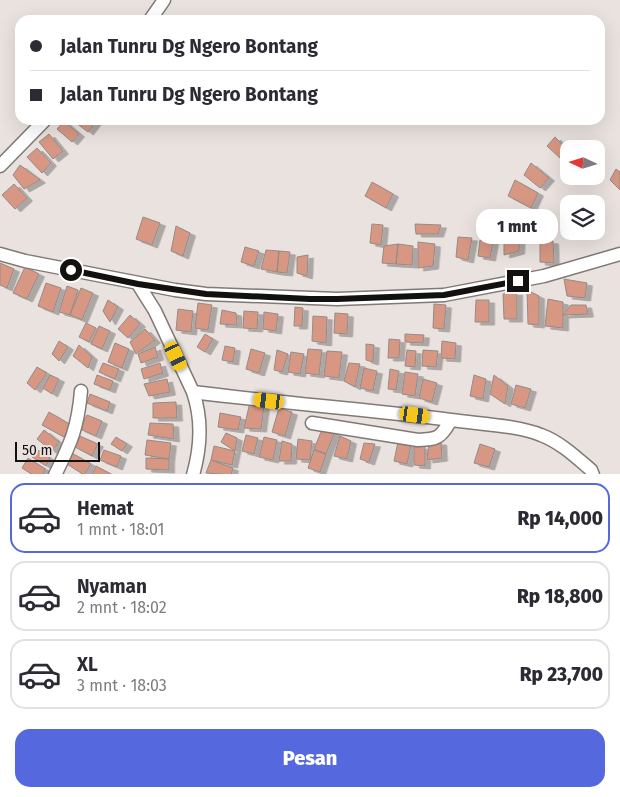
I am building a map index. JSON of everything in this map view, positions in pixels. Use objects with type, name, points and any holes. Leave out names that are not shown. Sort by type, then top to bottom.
[{"type":"street","points":[[154,15],[164,0]]},
{"type":"street","points":[[0,166],[40,125]]},
{"type":"street","points":[[0,254],[25,261],[138,284],[206,294],[337,299],[436,295],[544,276],[620,254]]},
{"type":"street","points":[[138,284],[155,311],[193,392],[198,409],[200,429],[193,474]]},
{"type":"street","points":[[55,474],[74,434],[81,391]]},
{"type":"street","points":[[193,392],[451,420],[521,430],[541,435],[572,454],[591,470],[593,474]]},
{"type":"street","points":[[312,423],[418,440],[433,439],[442,435],[451,420]]},
{"type":"building","points":[[60,125],[69,125],[79,134],[72,142],[57,129]]},
{"type":"building","points":[[79,125],[93,125],[88,132]]},
{"type":"building","points":[[49,134],[63,151],[53,159],[39,142]]},
{"type":"building","points":[[555,137],[560,142],[560,158],[547,146]]},
{"type":"building","points":[[37,148],[51,163],[42,173],[27,157]]},
{"type":"building","points":[[531,163],[549,178],[540,188],[524,175]]},
{"type":"building","points":[[20,165],[40,180],[24,189],[13,175]]},
{"type":"building","points":[[616,169],[620,172],[620,190],[610,180]]},
{"type":"building","points":[[515,180],[538,193],[531,208],[508,196]]},
{"type":"building","points":[[372,182],[393,194],[386,208],[365,196]]},
{"type":"building","points":[[14,184],[27,198],[15,209],[2,195]]},
{"type":"building","points":[[143,217],[160,223],[152,245],[136,239]]},
{"type":"building","points":[[372,224],[383,225],[381,245],[370,243]]},
{"type":"building","points":[[415,224],[441,225],[438,234],[416,234]]},
{"type":"building","points":[[176,226],[190,233],[183,256],[171,251]]},
{"type":"building","points":[[520,231],[519,251],[504,255],[504,234]]},
{"type":"building","points":[[458,237],[472,238],[468,260],[456,257]]},
{"type":"building","points":[[480,240],[493,241],[490,258],[478,256]]},
{"type":"building","points":[[540,240],[553,241],[554,263],[540,262]]},
{"type":"building","points":[[418,242],[435,244],[433,266],[418,268]]},
{"type":"building","points":[[398,244],[413,246],[412,265],[396,264]]},
{"type":"building","points":[[398,244],[396,264],[382,263],[384,246]]},
{"type":"building","points":[[245,247],[259,251],[254,266],[241,262]]},
{"type":"building","points":[[266,250],[279,251],[277,272],[261,269]]},
{"type":"building","points":[[279,251],[290,252],[287,273],[277,272]]},
{"type":"building","points":[[308,255],[307,276],[297,273],[297,257]]},
{"type":"building","points":[[0,263],[14,269],[7,288],[0,285]]},
{"type":"building","points":[[25,267],[39,274],[27,299],[13,293]]},
{"type":"building","points":[[564,279],[587,283],[585,298],[567,296]]},
{"type":"building","points":[[46,283],[61,288],[53,312],[38,306]]},
{"type":"building","points":[[67,286],[78,290],[70,315],[59,312]]},
{"type":"building","points":[[81,288],[93,293],[82,320],[70,315]]},
{"type":"building","points":[[527,290],[539,296],[539,325],[528,324]]},
{"type":"building","points":[[517,292],[517,319],[504,319],[503,294]]},
{"type":"building","points":[[548,299],[563,302],[563,328],[545,326]]},
{"type":"building","points":[[108,300],[118,307],[110,322],[103,311]]},
{"type":"building","points":[[476,300],[489,300],[489,322],[475,322]]},
{"type":"building","points":[[198,303],[212,305],[208,330],[195,328]]},
{"type":"building","points":[[434,304],[446,305],[444,329],[433,328]]},
{"type":"building","points":[[571,305],[586,305],[588,314],[563,315]]},
{"type":"building","points":[[295,307],[303,308],[302,326],[294,326]]},
{"type":"building","points":[[178,309],[193,311],[191,332],[176,330]]},
{"type":"building","points":[[222,310],[236,313],[237,325],[220,324]]},
{"type":"building","points":[[244,311],[258,312],[257,329],[243,328]]},
{"type":"building","points":[[264,312],[278,314],[276,331],[263,329]]},
{"type":"building","points":[[335,313],[348,314],[347,334],[334,333]]},
{"type":"building","points":[[130,315],[140,324],[128,338],[118,329]]},
{"type":"building","points":[[313,316],[327,317],[326,343],[312,341]]},
{"type":"building","points":[[86,323],[96,328],[89,342],[79,337]]},
{"type":"building","points":[[99,326],[110,331],[102,349],[91,344]]},
{"type":"building","points":[[145,329],[155,340],[136,354],[130,342]]},
{"type":"building","points":[[205,334],[213,339],[205,352],[197,347]]},
{"type":"building","points":[[405,334],[424,335],[423,343],[405,342]]},
{"type":"building","points":[[389,339],[400,340],[399,358],[388,358]]},
{"type":"building","points":[[59,341],[68,347],[59,361],[52,354]]},
{"type":"building","points":[[442,341],[456,343],[455,359],[441,358]]},
{"type":"building","points":[[115,343],[129,349],[122,368],[108,362]]},
{"type":"building","points":[[366,344],[374,345],[373,362],[366,360]]},
{"type":"building","points":[[79,345],[92,357],[88,368],[73,356]]},
{"type":"building","points":[[225,346],[235,348],[233,362],[222,360]]},
{"type":"building","points":[[155,347],[158,357],[141,363],[138,354]]},
{"type":"building","points":[[251,349],[265,353],[259,373],[246,369]]},
{"type":"building","points":[[308,349],[322,350],[319,375],[305,373]]},
{"type":"building","points":[[277,350],[288,354],[282,372],[274,370]]},
{"type":"building","points":[[407,350],[416,351],[415,367],[405,366]]},
{"type":"building","points":[[423,350],[438,351],[436,367],[422,366]]},
{"type":"building","points":[[327,351],[342,352],[339,378],[324,376]]},
{"type":"building","points":[[291,352],[304,354],[300,374],[288,372]]},
{"type":"building","points":[[103,363],[119,369],[115,379],[99,372]]},
{"type":"building","points":[[160,363],[163,373],[144,379],[141,369]]},
{"type":"building","points":[[349,363],[360,364],[355,387],[344,381]]},
{"type":"building","points":[[37,367],[47,373],[35,390],[27,383]]},
{"type":"building","points":[[364,368],[377,371],[373,391],[360,388]]},
{"type":"building","points":[[390,369],[399,371],[396,390],[388,389]]},
{"type":"building","points":[[405,372],[418,374],[415,396],[402,394]]},
{"type":"building","points":[[50,375],[59,379],[52,394],[43,388]]},
{"type":"building","points":[[97,375],[113,381],[110,390],[94,384]]},
{"type":"building","points":[[474,375],[486,379],[483,399],[470,396]]},
{"type":"building","points":[[494,375],[508,386],[505,404],[490,394]]},
{"type":"building","points":[[167,379],[170,392],[149,396],[144,384]]},
{"type":"building","points":[[423,379],[437,383],[432,402],[419,398]]},
{"type":"building","points":[[516,385],[531,389],[525,408],[511,404]]},
{"type":"building","points":[[90,394],[110,402],[107,411],[87,403]]},
{"type":"building","points":[[176,402],[177,418],[153,418],[153,403]]},
{"type":"building","points":[[250,402],[264,406],[261,429],[244,428]]},
{"type":"building","points":[[279,408],[292,412],[285,436],[272,432]]},
{"type":"building","points":[[49,412],[71,425],[64,437],[42,425]]},
{"type":"building","points":[[220,413],[241,417],[238,430],[218,427]]},
{"type":"building","points":[[87,415],[102,421],[96,436],[80,429]]},
{"type":"building","points":[[150,423],[173,424],[174,439],[148,435]]},
{"type":"building","points":[[323,427],[335,432],[326,454],[314,449]]},
{"type":"building","points":[[44,430],[59,442],[52,451],[37,439]]},
{"type":"building","points":[[226,433],[237,438],[235,451],[221,442]]},
{"type":"building","points":[[246,435],[258,438],[254,454],[242,451]]},
{"type":"building","points":[[80,436],[98,444],[92,456],[75,447]]},
{"type":"building","points":[[340,436],[351,441],[347,459],[334,456]]},
{"type":"building","points":[[116,437],[127,444],[122,451],[111,444]]},
{"type":"building","points":[[264,437],[277,440],[273,460],[259,457]]},
{"type":"building","points":[[298,439],[312,441],[310,460],[296,459]]},
{"type":"building","points":[[147,440],[171,443],[169,459],[145,455]]},
{"type":"building","points":[[282,441],[292,444],[291,461],[279,461]]},
{"type":"building","points":[[398,442],[411,445],[407,464],[394,461]]},
{"type":"building","points":[[429,442],[441,442],[442,458],[427,460]]},
{"type":"building","points":[[364,443],[375,444],[369,462],[360,459]]},
{"type":"building","points":[[480,444],[495,449],[489,467],[474,463]]},
{"type":"building","points":[[214,446],[235,451],[232,465],[211,460]]},
{"type":"building","points":[[425,446],[425,466],[414,465],[414,447]]},
{"type":"building","points":[[36,449],[50,458],[46,466],[32,457]]},
{"type":"building","points":[[104,450],[121,456],[117,467],[100,460]]},
{"type":"building","points":[[314,450],[326,454],[320,472],[308,468]]},
{"type":"building","points":[[70,452],[91,464],[85,474],[82,474],[64,462]]},
{"type":"building","points":[[28,458],[45,469],[43,474],[31,474],[22,468]]},
{"type":"building","points":[[146,458],[169,459],[169,470],[146,469]]},
{"type":"building","points":[[211,460],[233,468],[231,474],[206,473]]},
{"type":"building","points":[[96,466],[111,474],[92,474]]},
{"type":"route","points":[[71,270],[138,284],[206,294],[310,299],[444,295],[518,281]]}]
